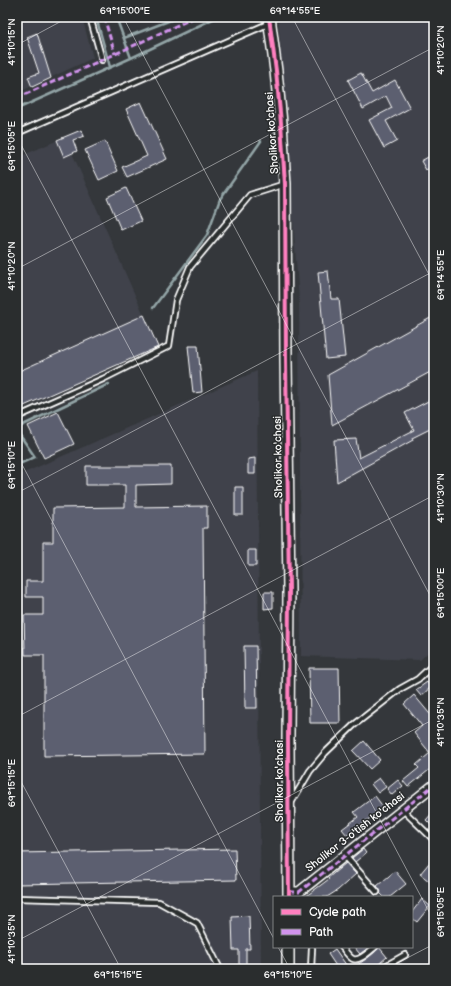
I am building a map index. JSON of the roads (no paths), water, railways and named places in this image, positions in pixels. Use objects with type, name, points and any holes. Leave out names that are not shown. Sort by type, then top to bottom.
[{"type":"street","name":"Sholikor ko'chasi","points":[[270,20],[277,78],[285,184],[289,590],[289,806],[295,895]]},
{"type":"street","name":"Sholikor 3-o'tish ko'chasi","points":[[295,895],[434,784]]},
{"type":"street","points":[[288,948],[288,969]]},
{"type":"lane","points":[[90,17],[102,60]]},
{"type":"lane","points":[[17,133],[270,20]]},
{"type":"lane","points":[[17,417],[103,379],[169,346],[176,300],[190,267],[250,195],[285,184]]},
{"type":"lane","points":[[289,806],[310,771],[354,725],[400,689],[418,679],[434,664]]},
{"type":"lane","points":[[403,810],[434,840]]},
{"type":"lane","points":[[345,856],[377,892]]},
{"type":"lane","points":[[17,898],[159,902],[196,923],[220,969]]},
{"type":"lane","points":[[311,969],[312,948]]},
{"type":"lane","points":[[343,948],[354,960],[360,959],[374,948]]},
{"type":"lane","points":[[380,969],[405,955]]},
{"type":"waterway","points":[[96,17],[110,67]]},
{"type":"waterway","points":[[116,17],[131,58]]},
{"type":"waterway","points":[[124,38],[179,17]]},
{"type":"waterway","points":[[17,109],[131,58],[217,17]]},
{"type":"waterway","points":[[153,308],[207,235],[220,199],[261,141]]},
{"type":"waterway","points":[[17,428],[109,384]]},
{"type":"waterway","points":[[17,431],[35,457],[17,465]]}]
